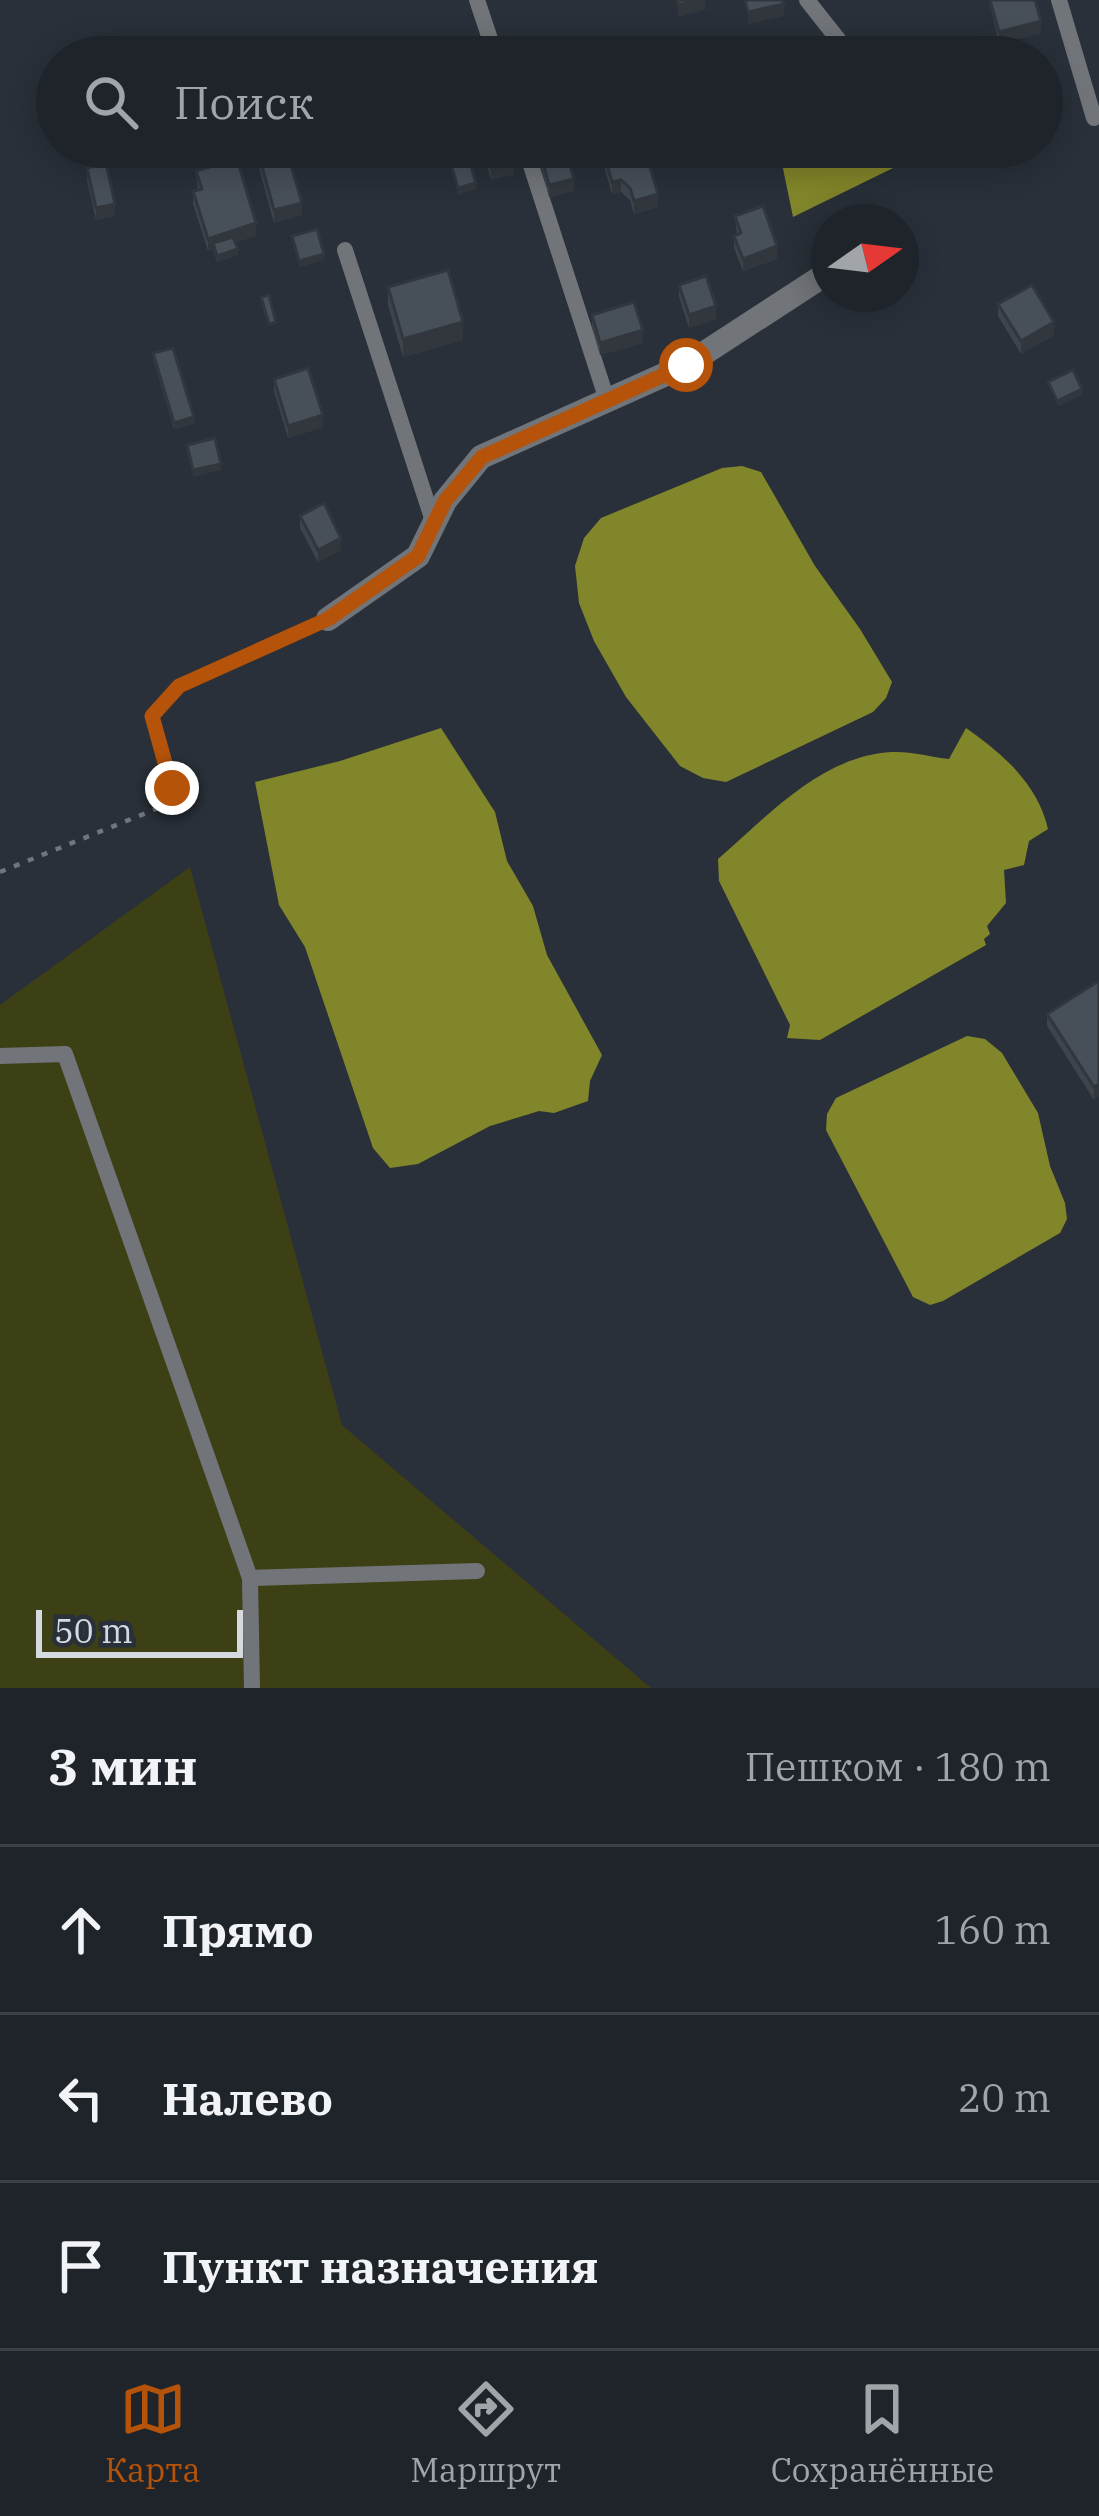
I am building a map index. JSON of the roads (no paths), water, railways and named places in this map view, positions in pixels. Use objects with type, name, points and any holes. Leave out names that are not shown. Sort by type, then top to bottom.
[{"type":"street","points":[[328,619],[418,556],[445,501],[482,457],[686,365],[811,284]]},
{"type":"lane","points":[[477,0],[489,36]]},
{"type":"lane","points":[[808,0],[836,36]]},
{"type":"lane","points":[[1059,0],[1094,118]]},
{"type":"lane","points":[[532,168],[608,400]]},
{"type":"lane","points":[[345,250],[434,524]]},
{"type":"lane","points":[[0,1056],[65,1054],[250,1578],[252,1688]]},
{"type":"lane","points":[[250,1578],[477,1571]]}]
